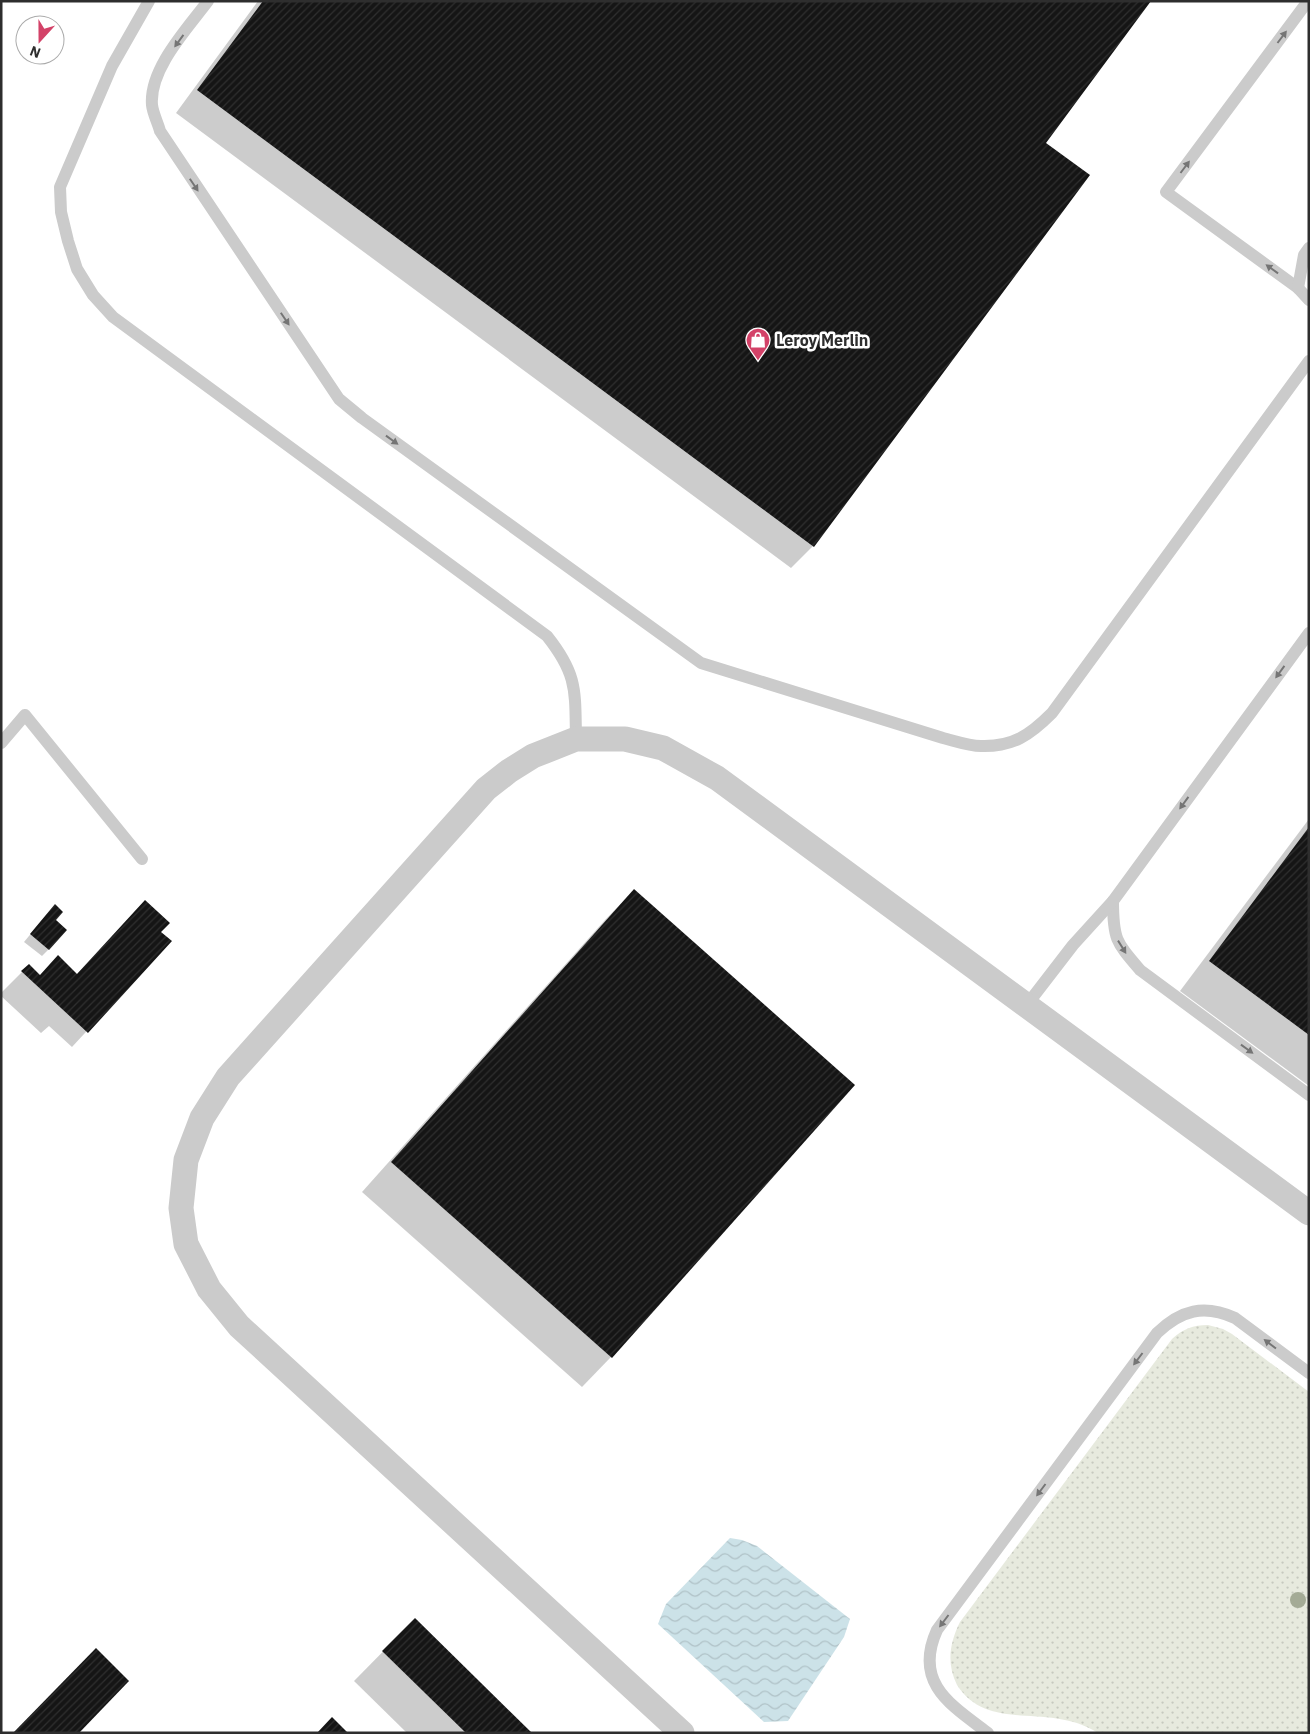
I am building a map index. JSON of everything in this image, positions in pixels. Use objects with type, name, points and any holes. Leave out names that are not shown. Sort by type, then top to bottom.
[{"type":"street","points":[[682,1733],[239,1326],[209,1289],[186,1244],[181,1208],[186,1160],[202,1118],[228,1077],[486,789],[509,771],[533,756],[576,739],[625,739],[663,748],[717,778],[1309,1213]]},
{"type":"lane","points":[[150,1],[112,66],[60,186],[61,212],[77,270],[93,295],[113,317],[547,636],[560,652],[570,672],[575,690],[576,739]]},
{"type":"lane","points":[[208,1],[169,54],[155,81],[152,106],[160,132],[339,399],[362,418],[701,663],[943,738],[980,746],[1009,744],[1033,731],[1052,713],[1309,361]]},
{"type":"lane","points":[[1308,1],[1166,192],[1298,288],[1309,300]]},
{"type":"lane","points":[[1298,288],[1304,255],[1309,248]]},
{"type":"lane","points":[[1026,1006],[1073,945],[1113,901],[1309,633]]},
{"type":"lane","points":[[1,743],[24,715],[142,859]]},
{"type":"lane","points":[[1113,901],[1113,928],[1120,947],[1140,970],[1309,1095]]},
{"type":"lane","points":[[988,1733],[952,1705],[938,1690],[931,1672],[929,1658],[931,1643],[938,1630],[1157,1333],[1170,1320],[1184,1313],[1197,1310],[1224,1313],[1235,1318],[1309,1373]]},
{"type":"shaded area","points":[[1208,1325],[1223,1329],[1232,1334],[1309,1392],[1309,1733],[1098,1733],[1079,1724],[1059,1719],[1002,1713],[986,1709],[970,1700],[957,1685],[951,1669],[952,1645],[960,1622],[1172,1339],[1188,1328]]},
{"type":"water","points":[[730,1538],[757,1546],[850,1619],[844,1637],[788,1721],[764,1722],[658,1624],[666,1604]]},
{"type":"building","name":"Leroy Merlin","points":[[263,1],[1151,1],[1046,143],[1090,175],[814,547],[197,90]]},
{"type":"building","points":[[1309,827],[1309,1035],[1209,961]]},
{"type":"building","points":[[634,889],[855,1085],[612,1358],[391,1162]]},
{"type":"building","points":[[145,900],[170,923],[161,932],[172,941],[88,1033],[21,971],[29,964],[40,975],[58,955],[77,974]]},
{"type":"building","points":[[55,904],[63,912],[56,920],[67,930],[49,950],[30,934]]},
{"type":"building","points":[[415,1618],[532,1733],[466,1733],[382,1651]]},
{"type":"building","points":[[96,1648],[129,1681],[79,1733],[13,1733]]},
{"type":"building","points":[[332,1717],[348,1733],[317,1733]]},
{"type":"place","name":"Leroy Merlin","points":[[758,361]]}]
